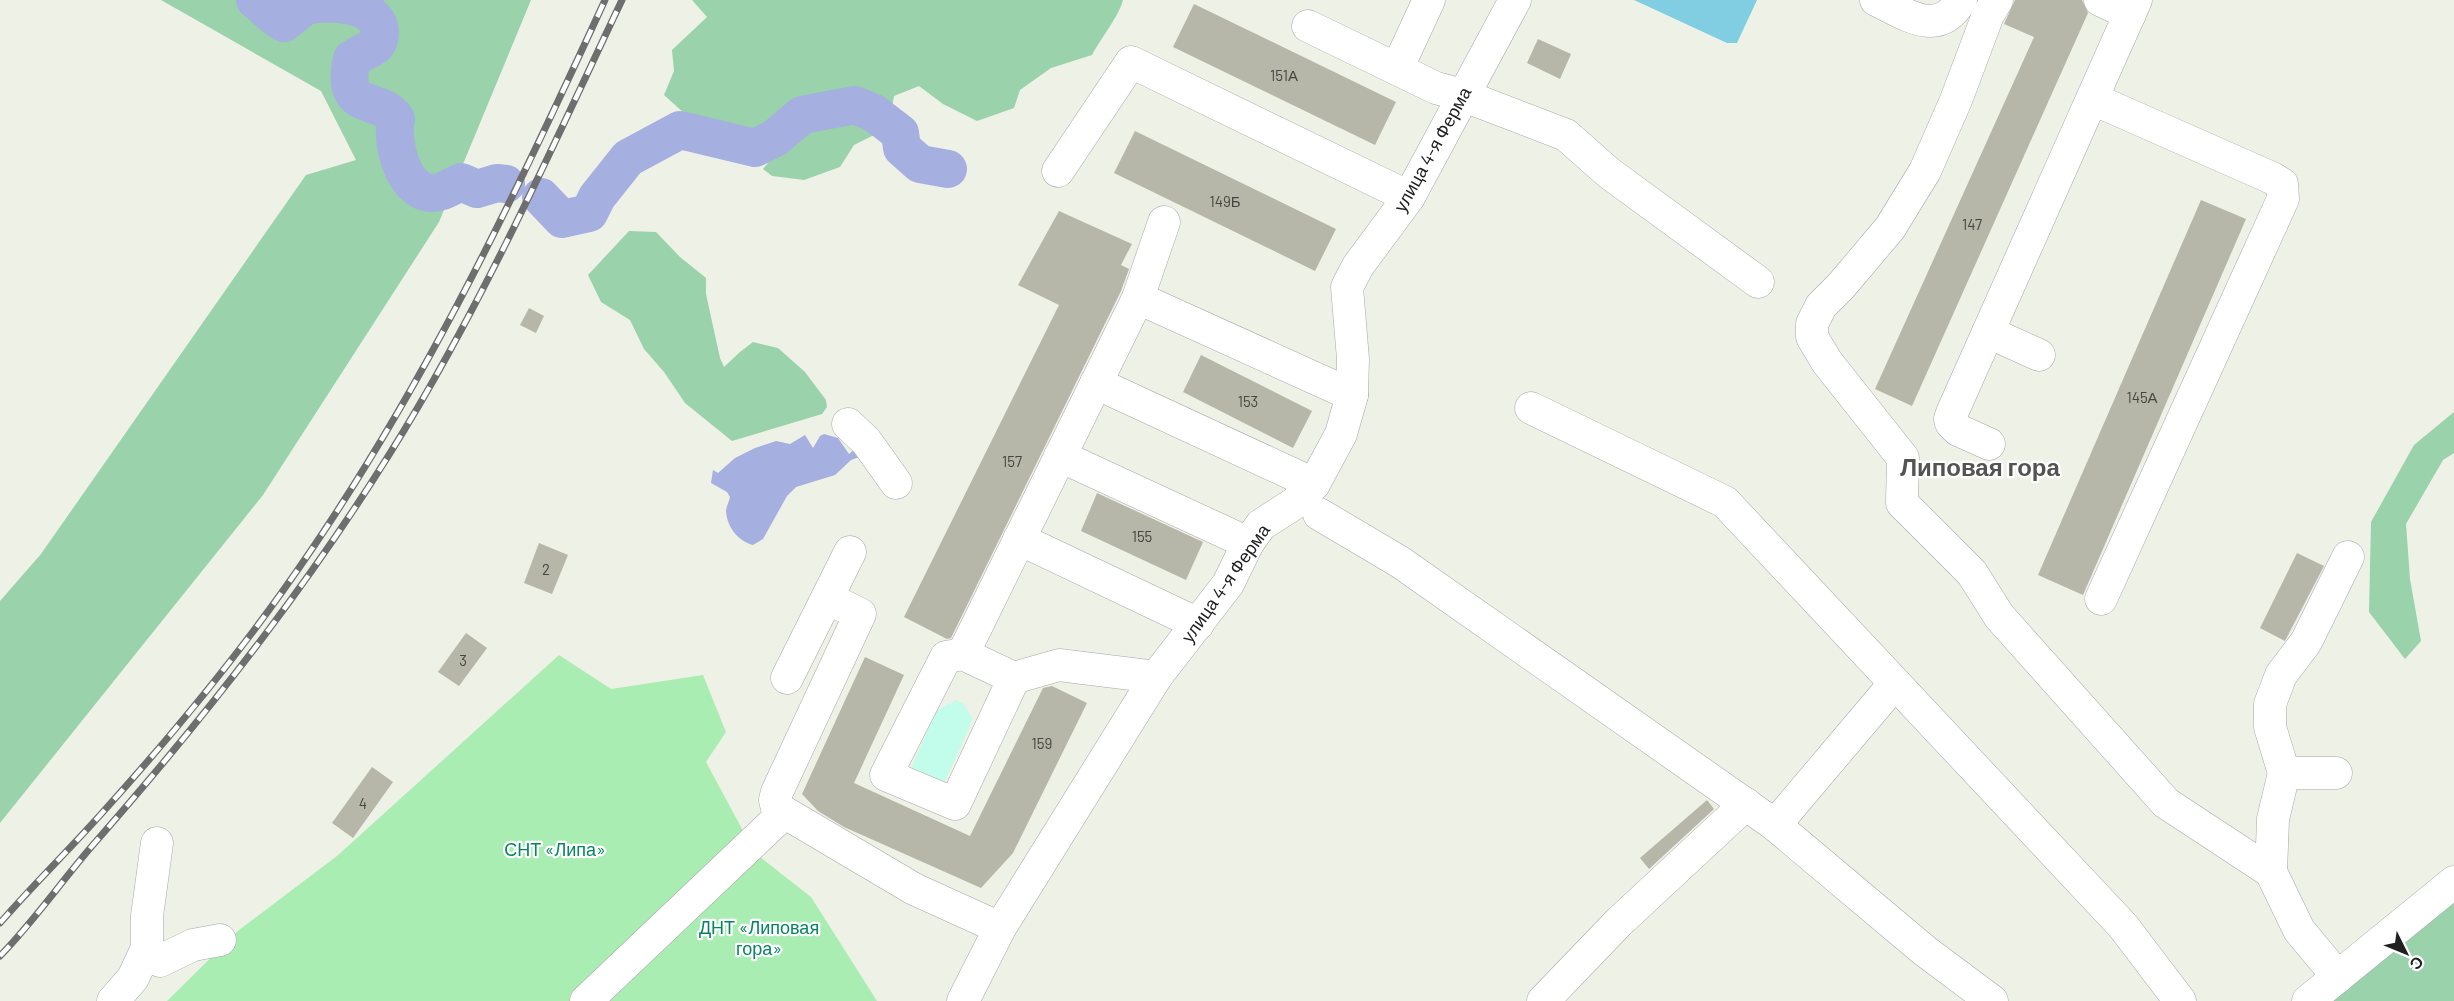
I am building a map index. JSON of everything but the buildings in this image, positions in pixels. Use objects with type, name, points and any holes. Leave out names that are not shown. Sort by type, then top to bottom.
[{"type":"street","points":[[1397,69],[1429,0]]},
{"type":"street","name":"улица 4-я Ферма","points":[[963,1001],[1000,928],[1156,677],[1228,584],[1248,543],[1262,525],[1294,503],[1314,484],[1341,434],[1352,395],[1353,359],[1347,287],[1358,266],[1409,197],[1515,0]]},
{"type":"street","points":[[1876,0],[1931,23],[1942,20],[1954,11],[1961,0]]},
{"type":"street","points":[[1997,0],[1988,15],[1956,100],[1925,171],[1890,228],[1821,306],[1812,324],[1812,337],[1827,362],[1903,458],[1902,503],[1972,573],[1999,616],[2166,803],[2271,872]]},
{"type":"street","points":[[1989,444],[1958,430],[1950,419],[2133,7],[2100,0]]},
{"type":"street","points":[[1308,26],[1436,88],[1462,95],[1566,135],[1609,173],[1758,282]]},
{"type":"street","points":[[1058,171],[1131,62],[1409,197]]},
{"type":"street","points":[[2093,99],[2272,178],[2282,184],[2283,200],[2101,599]]},
{"type":"street","points":[[963,654],[1138,298],[1164,222]]},
{"type":"street","points":[[1138,298],[1352,395]]},
{"type":"street","points":[[1988,332],[2039,355]]},
{"type":"street","points":[[1096,383],[1314,484]]},
{"type":"street","points":[[1531,408],[1725,502],[2123,926],[2180,1001]]},
{"type":"street","points":[[848,424],[866,441],[896,483]]},
{"type":"street","points":[[1060,456],[1248,543]]},
{"type":"street","points":[[1319,514],[1400,562],[1746,804],[1775,825],[1924,951],[1992,1001]]},
{"type":"street","points":[[1019,539],[1198,624]]},
{"type":"street","points":[[787,678],[850,552]]},
{"type":"street","points":[[2338,977],[2299,930],[2271,872],[2273,819],[2284,773],[2270,727],[2270,704],[2281,675],[2306,642],[2348,557]]},
{"type":"street","points":[[827,598],[860,614],[777,792],[775,800],[777,808],[914,889],[1000,928]]},
{"type":"street","points":[[1014,678],[955,804],[886,775],[946,657],[963,654],[1014,678],[1059,665],[1156,677]]},
{"type":"street","points":[[1775,825],[1895,683]]},
{"type":"street","points":[[2284,773],[2336,772]]},
{"type":"street","points":[[1543,1001],[1619,922],[1746,804]]},
{"type":"street","points":[[586,1001],[784,813]]},
{"type":"street","points":[[158,843],[147,916],[162,963]]},
{"type":"street","points":[[2308,1001],[2454,882]]},
{"type":"street","points":[[113,1001],[133,978],[193,945],[220,940]]},
{"type":"green space","points":[[161,0],[531,0],[439,222],[263,495],[0,823],[0,601],[41,554],[306,175],[356,160],[321,91]]},
{"type":"green space","points":[[692,0],[1123,0],[1114,20],[1092,55],[1051,68],[1020,90],[1014,108],[977,121],[943,104],[919,86],[894,96],[888,128],[854,145],[840,167],[804,180],[772,176],[763,169],[796,128],[779,127],[759,136],[732,134],[713,123],[695,123],[664,95],[674,71],[672,50],[707,17]]},
{"type":"green space","points":[[629,231],[656,232],[680,257],[706,278],[706,294],[724,367],[753,342],[778,348],[805,372],[826,400],[827,407],[822,414],[732,441],[685,403],[664,372],[644,349],[630,320],[601,302],[588,275]]},
{"type":"green space","points":[[2454,412],[2454,453],[2443,460],[2406,524],[2410,579],[2421,641],[2405,659],[2369,612],[2371,522],[2414,445]]},
{"type":"green space","name":"СНТ «Липа»","points":[[559,655],[611,689],[703,675],[726,732],[706,762],[755,853],[811,897],[877,1001],[167,1001],[239,930],[337,856]]},
{"type":"green space","points":[[2454,899],[2454,1001],[2325,1001]]},
{"type":"shaded area","points":[[1634,0],[1757,0],[1737,43],[1727,43]]},
{"type":"shaded area","points":[[824,434],[838,438],[849,454],[863,442],[859,457],[851,460],[835,475],[796,487],[787,496],[763,539],[753,545],[738,537],[727,517],[726,509],[730,497],[727,492],[711,483],[713,470],[718,473],[735,458],[776,441],[790,444],[805,435],[813,448],[820,436]]},
{"type":"shaded area","points":[[956,700],[964,704],[972,718],[944,783],[911,769],[936,711]]},
{"type":"waterway","points":[[255,0],[284,23],[306,6],[316,4],[351,6],[371,15],[377,22],[379,38],[374,47],[352,59],[349,77],[351,88],[363,101],[380,107],[396,119],[397,152],[406,175],[413,184],[431,193],[443,191],[461,182],[477,189],[497,183],[506,184]]},
{"type":"waterway","points":[[541,197],[562,219],[589,213],[597,197],[628,158],[680,130],[755,148],[775,138],[802,115],[855,105],[874,113],[900,133],[902,148],[920,164],[948,169]]},
{"type":"railway","points":[[0,923],[102,813],[195,705],[261,621],[330,522],[375,451],[458,304],[605,0]]},
{"type":"railway","points":[[0,956],[224,688],[266,634],[345,523],[446,358],[524,206],[622,0]]},
{"type":"district","name":"Липовая гора","points":[[1980,466]]},
{"type":"park label","name":"ДНТ «Липовая гора»","points":[[759,937]]}]
